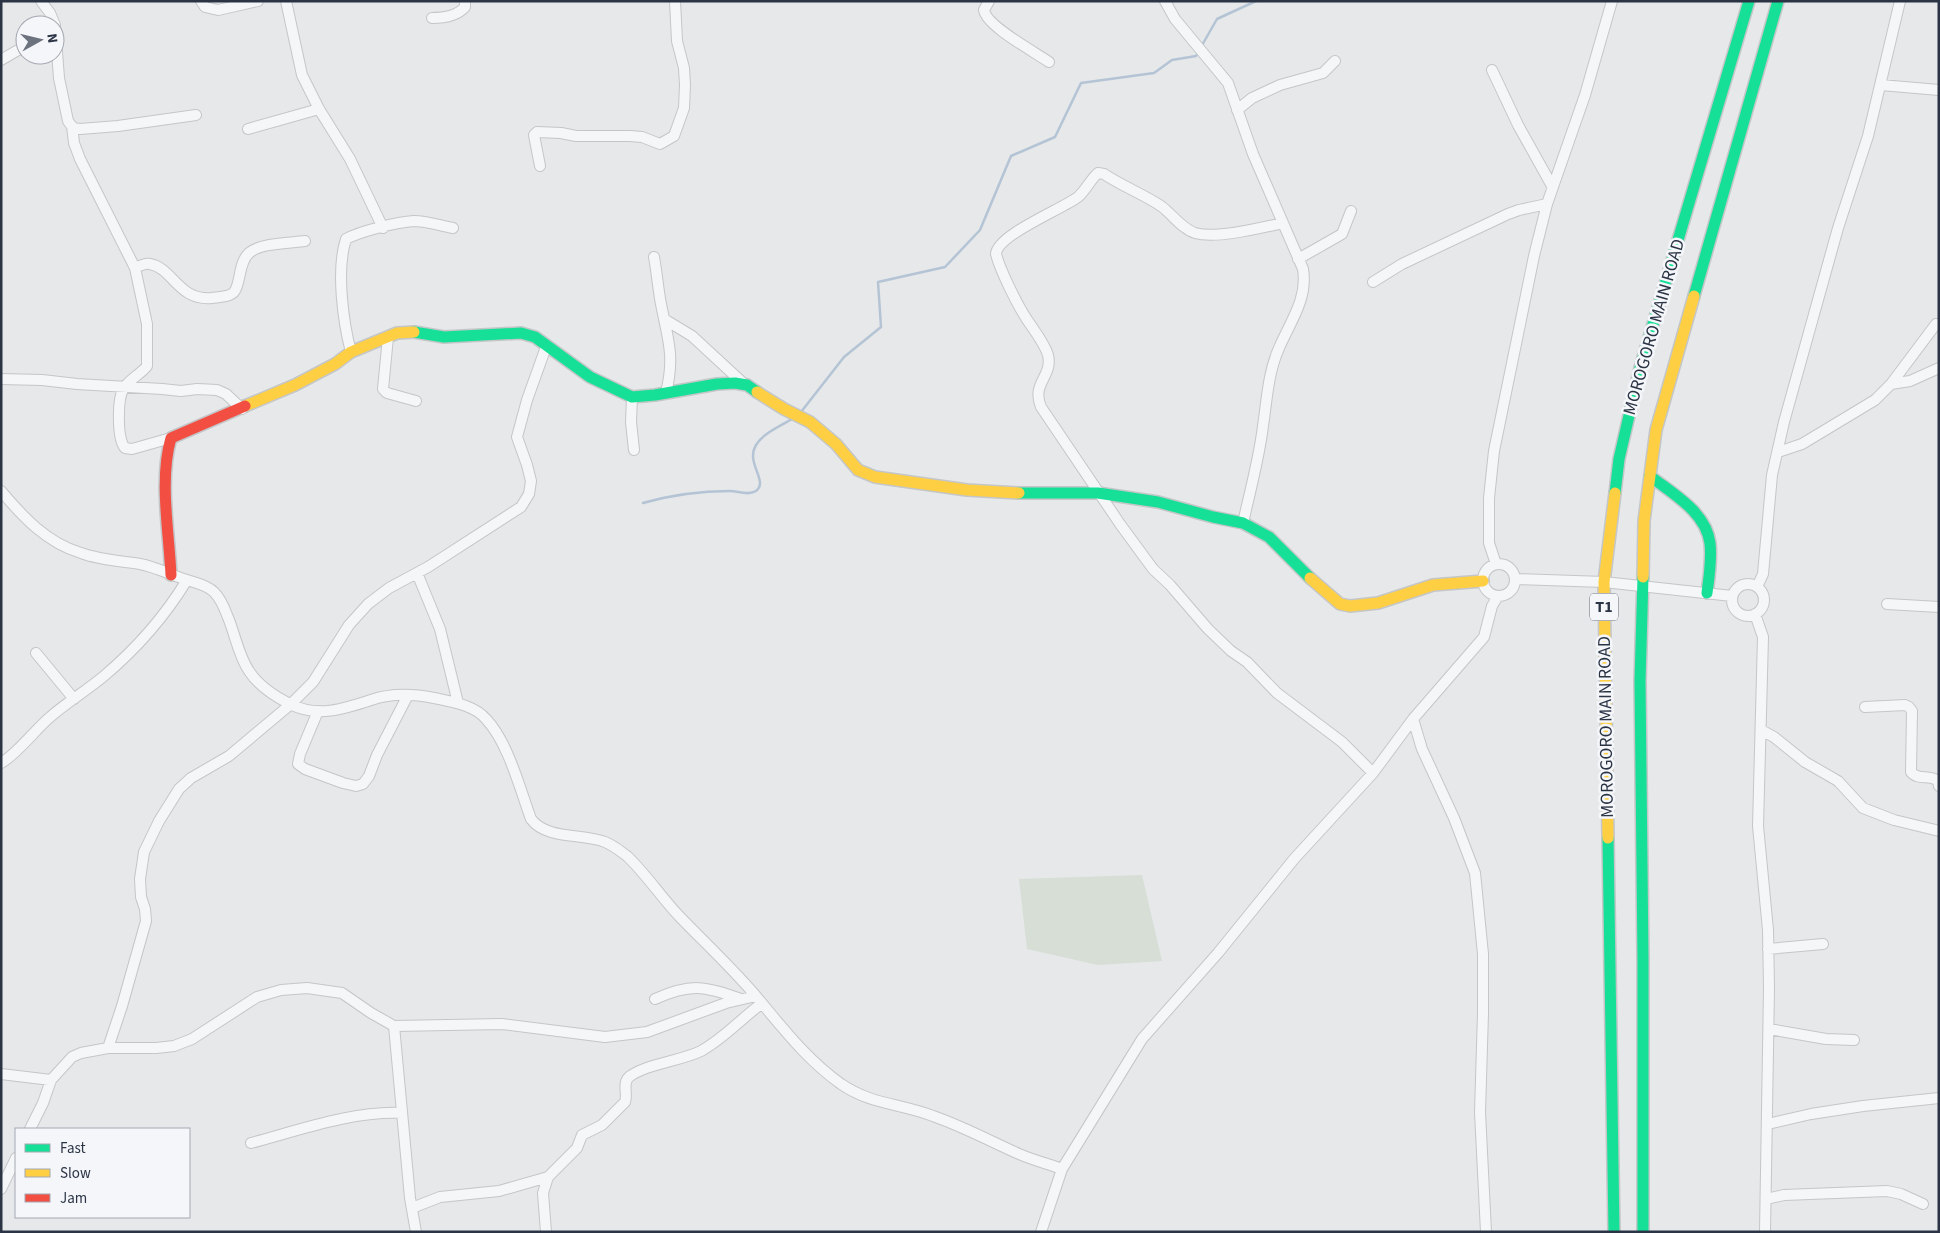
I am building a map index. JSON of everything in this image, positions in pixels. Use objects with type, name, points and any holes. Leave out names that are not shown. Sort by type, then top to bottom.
[{"type":"main road","name":"MOROGORO MAIN ROAD","points":[[1614,1232],[1613,1067],[1606,794],[1604,582],[1619,459],[1640,368],[1749,1]]},
{"type":"main road","name":"MOROGORO MAIN ROAD","points":[[1643,1232],[1640,681],[1644,521],[1656,430],[1778,1]]},
{"type":"main road","points":[[171,575],[167,448],[171,438],[188,429],[242,409],[295,385],[335,364],[351,352],[407,331],[444,337],[521,333],[532,335],[546,347],[590,376],[632,397],[717,384],[744,384],[784,409],[810,422],[836,444],[858,470],[875,477],[967,490],[1024,493],[1098,493],[1158,502],[1243,523],[1269,537],[1340,604],[1350,606],[1378,603],[1433,585],[1470,580],[1483,581]]},
{"type":"main road","points":[[1650,476],[1691,509],[1707,529],[1711,553],[1707,593]]},
{"type":"street","points":[[41,1],[51,15]]},
{"type":"street","points":[[201,1],[205,7],[218,10],[258,1]]},
{"type":"street","points":[[286,1],[300,69],[319,109],[350,159],[383,228]]},
{"type":"street","points":[[432,18],[461,12],[465,7],[465,1]]},
{"type":"street","points":[[540,166],[533,140],[537,132],[576,136],[642,137],[660,144],[674,136],[681,122],[685,85],[684,68],[678,41],[675,1]]},
{"type":"street","points":[[989,1],[984,10],[985,17],[998,28],[1049,62]]},
{"type":"street","points":[[1165,1],[1175,19],[1228,83],[1253,154],[1303,269],[1304,288],[1301,302],[1277,354],[1269,379],[1263,428],[1243,523]]},
{"type":"street","points":[[1496,564],[1489,544],[1488,498],[1494,451],[1534,256],[1552,186],[1585,95],[1612,1]]},
{"type":"street","points":[[1757,587],[1763,574],[1772,475],[1838,228],[1857,174],[1881,85],[1900,1]]},
{"type":"street","points":[[1,60],[15,52]]},
{"type":"street","points":[[1237,110],[1252,98],[1280,85],[1323,73],[1335,61]]},
{"type":"street","points":[[58,65],[67,117],[72,126],[74,143],[80,159],[135,268],[147,324],[148,364],[144,370],[124,387],[120,399],[120,436],[122,444],[125,448],[132,449],[171,438]]},
{"type":"street","points":[[1492,70],[1514,118],[1552,186]]},
{"type":"street","points":[[1881,85],[1939,90]]},
{"type":"street","points":[[248,129],[319,109]]},
{"type":"street","points":[[72,126],[80,129],[118,126],[196,115]]},
{"type":"street","points":[[1283,223],[1234,232],[1195,233],[1186,228],[1161,206],[1104,174],[1098,173],[1077,197],[1026,226],[996,250],[998,261],[1020,310],[1048,354],[1048,370],[1038,389],[1037,396],[1040,407],[1098,493],[1153,569],[1170,585],[1208,629],[1231,651],[1247,662],[1277,693],[1342,742],[1374,773]]},
{"type":"street","points":[[1373,282],[1402,264],[1508,214],[1547,204]]},
{"type":"street","points":[[1298,259],[1342,234],[1351,211]]},
{"type":"street","points":[[351,352],[345,328],[342,303],[341,264],[346,239],[351,236],[416,221],[453,228]]},
{"type":"street","points":[[135,268],[146,264],[152,265],[160,269],[191,295],[207,298],[228,295],[235,290],[243,262],[250,252],[262,246],[304,241]]},
{"type":"street","points":[[654,257],[670,345],[671,372],[666,393]]},
{"type":"street","points":[[664,319],[692,336],[744,384]]},
{"type":"street","points":[[1778,452],[1802,444],[1875,400],[1891,384],[1936,324]]},
{"type":"street","points":[[388,337],[383,389],[416,401]]},
{"type":"street","points":[[108,1048],[146,921],[141,897],[141,866],[146,847],[175,794],[184,783],[229,756],[291,704],[313,682],[359,612],[389,588],[520,509],[531,488],[531,480],[517,437],[527,400],[546,347]]},
{"type":"street","points":[[1891,384],[1910,381],[1939,368]]},
{"type":"street","points":[[1,379],[42,380],[181,391],[197,389],[216,390],[226,394],[242,409]]},
{"type":"street","points":[[107,386],[120,399]]},
{"type":"street","points":[[632,397],[631,422],[634,450]]},
{"type":"street","points":[[1,491],[19,512],[37,528],[70,549],[96,557],[142,564],[207,587],[214,592],[232,626],[249,671],[260,684],[291,704],[318,711],[338,710],[384,697],[408,695],[430,697],[458,703],[486,718],[492,726],[510,763],[534,823],[552,832],[606,842],[620,851],[635,864],[678,915],[758,1000],[808,1058],[857,1094],[874,1101],[934,1116],[1022,1155],[1062,1169]]},
{"type":"street","points":[[1496,564],[1509,567],[1515,578],[1510,591],[1507,594],[1498,596],[1486,589],[1483,581],[1488,568],[1496,564]]},
{"type":"street","points":[[417,572],[443,639],[458,703]]},
{"type":"street","points":[[1515,578],[1604,582],[1732,596]]},
{"type":"street","points":[[1,763],[10,757],[50,717],[105,675],[166,611],[187,580]]},
{"type":"street","points":[[1749,584],[1757,587],[1763,594],[1764,603],[1756,614],[1746,616],[1738,613],[1733,605],[1732,596],[1740,586],[1749,584]]},
{"type":"street","points":[[1041,1232],[1062,1169],[1142,1039],[1218,953],[1294,859],[1374,773],[1413,719],[1484,637],[1492,606],[1498,596]]},
{"type":"street","points":[[1887,604],[1939,607]]},
{"type":"street","points":[[1756,614],[1763,637],[1758,826],[1768,950],[1770,1029],[1765,1232]]},
{"type":"street","points":[[36,654],[74,699]]},
{"type":"street","points":[[318,711],[300,754],[298,764],[306,770],[343,783],[358,786],[365,782],[369,776],[377,754],[408,695]]},
{"type":"street","points":[[1865,707],[1905,705],[1909,707],[1912,711],[1911,772],[1917,777],[1934,777],[1938,781],[1939,786]]},
{"type":"street","points":[[1413,719],[1422,750],[1454,818],[1476,882],[1483,954],[1480,1112],[1486,1232]]},
{"type":"street","points":[[1761,730],[1774,737],[1805,762],[1838,781],[1863,808],[1894,820],[1939,831]]},
{"type":"street","points":[[1768,950],[1823,944]]},
{"type":"street","points":[[654,999],[682,989],[696,987],[742,999],[758,1000]]},
{"type":"street","points":[[33,1128],[51,1080],[72,1057],[81,1053],[108,1048],[174,1046],[192,1038],[263,994],[294,988],[319,989],[342,993],[394,1026],[502,1024],[593,1036],[614,1036],[647,1032],[742,999]]},
{"type":"street","points":[[546,1232],[543,1193],[548,1177],[577,1148],[582,1135],[602,1125],[625,1102],[625,1083],[628,1078],[636,1073],[701,1051],[721,1038],[758,1000]]},
{"type":"street","points":[[394,1026],[398,1080],[416,1232]]},
{"type":"street","points":[[1770,1029],[1826,1039],[1854,1040]]},
{"type":"street","points":[[1,1074],[51,1080]]},
{"type":"street","points":[[1768,1124],[1811,1114],[1863,1106],[1939,1098]]},
{"type":"street","points":[[251,1143],[352,1116],[380,1112],[402,1113]]},
{"type":"street","points":[[1,1189],[15,1160]]},
{"type":"street","points":[[412,1208],[440,1197],[499,1191],[548,1177]]},
{"type":"street","points":[[1766,1199],[1784,1195],[1887,1191],[1901,1194],[1923,1204]]},
{"type":"shaded area","points":[[1142,875],[1162,961],[1098,965],[1027,949],[1019,879]]},
{"type":"waterway","points":[[1201,47],[1217,19],[1256,1]]},
{"type":"waterway","points":[[801,412],[844,357],[881,327],[878,282],[945,267],[980,230],[1011,156],[1055,137],[1081,83],[1154,73],[1172,60],[1196,56],[1199,52]]},
{"type":"waterway","points":[[643,503],[697,493],[730,491],[750,493],[756,491],[760,482],[753,458],[756,445],[768,433],[794,418]]},
{"type":"traffic: fast","points":[[1615,493],[1619,459],[1640,368],[1749,1]]},
{"type":"traffic: fast","points":[[1694,296],[1778,1]]},
{"type":"traffic: fast","points":[[414,332],[444,337],[521,333],[535,337],[590,377],[632,397],[735,383],[747,385],[757,392]]},
{"type":"traffic: fast","points":[[1650,476],[1687,505],[1702,522],[1707,532],[1711,556],[1707,593]]},
{"type":"traffic: fast","points":[[1019,493],[1098,493],[1158,502],[1243,523],[1269,537],[1310,578]]},
{"type":"traffic: fast","points":[[1643,577],[1640,681],[1643,1232]]},
{"type":"traffic: fast","points":[[1608,838],[1614,1232]]},
{"type":"traffic: slow","points":[[1643,577],[1644,521],[1656,430],[1694,296]]},
{"type":"traffic: slow","points":[[245,406],[295,385],[335,364],[351,352],[397,333],[414,332]]},
{"type":"traffic: slow","points":[[757,392],[810,422],[836,444],[858,470],[875,477],[967,490],[1019,493]]},
{"type":"traffic: slow","points":[[1608,838],[1604,582],[1615,493]]},
{"type":"traffic: slow","points":[[1310,578],[1340,604],[1350,606],[1378,603],[1433,585],[1483,581]]},
{"type":"traffic: jam","points":[[171,575],[165,488],[167,454],[171,438],[245,406]]}]
